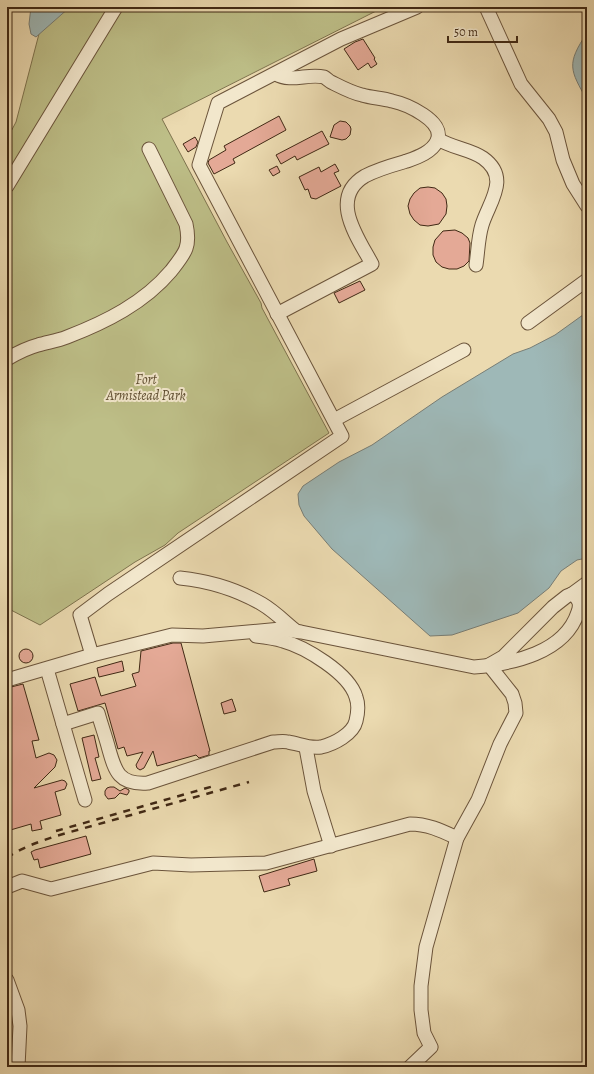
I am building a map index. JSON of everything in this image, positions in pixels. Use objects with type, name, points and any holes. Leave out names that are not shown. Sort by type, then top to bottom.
[{"type":"street","points":[[7,186],[116,7]]},
{"type":"street","points":[[92,655],[80,615],[108,594],[342,436],[199,165],[218,103],[276,74],[340,39],[417,7]]},
{"type":"street","points":[[486,7],[521,84],[556,132],[563,160],[573,184],[587,206]]},
{"type":"street","points":[[276,74],[288,78],[324,77],[361,95],[402,104],[430,119],[437,126],[438,134],[438,140],[428,151],[417,157],[366,176],[351,188],[348,197],[347,210],[350,222],[372,264],[277,314]]},
{"type":"street","points":[[438,140],[451,147],[484,158],[497,175],[497,188],[480,233],[476,265]]},
{"type":"street","points":[[7,359],[38,345],[51,343],[68,337],[120,313],[149,294],[164,279],[181,258],[187,248],[189,237],[186,224],[149,149]]},
{"type":"street","points":[[528,323],[587,280]]},
{"type":"street","points":[[334,420],[464,350]]},
{"type":"street","points":[[180,578],[209,582],[230,588],[263,604],[296,631]]},
{"type":"street","points":[[490,665],[503,657],[567,596],[587,583]]},
{"type":"street","points":[[7,680],[92,655],[172,635],[203,636],[281,629],[474,667],[490,665],[525,658],[557,642],[575,622],[580,608],[580,602],[572,594]]},
{"type":"street","points":[[63,724],[98,713],[113,767],[120,776],[128,781],[138,784],[148,783],[273,742],[288,742],[306,748],[320,747],[336,741],[350,732],[355,723],[358,711],[356,696],[339,673],[303,649],[283,641],[238,632]]},
{"type":"street","points":[[410,1067],[431,1048],[424,1033],[421,1010],[421,986],[426,947],[458,838],[478,800],[500,744],[516,713],[512,694],[490,665]]},
{"type":"street","points":[[47,668],[85,800]]},
{"type":"street","points":[[306,748],[314,791],[331,846]]},
{"type":"street","points":[[7,887],[22,881],[51,889],[153,863],[191,865],[266,863],[410,824],[420,824],[432,827],[458,838]]},
{"type":"street","points":[[7,980],[18,1010],[20,1026],[18,1067]]},
{"type":"green space","name":"Fort Armistead Park","points":[[46,7],[384,7],[162,119],[329,433],[178,533],[165,545],[135,562],[40,625],[7,608],[7,139],[16,122]]},
{"type":"water","points":[[31,7],[70,7],[36,37],[31,34],[29,24]]},
{"type":"water","points":[[587,33],[587,100],[574,74],[573,60]]},
{"type":"water","points":[[587,312],[587,558],[577,560],[561,571],[549,588],[518,613],[452,635],[430,636],[332,549],[304,516],[299,505],[298,494],[303,486],[339,462],[372,445],[442,397],[513,354],[530,348],[555,335]]},
{"type":"building","points":[[363,39],[377,64],[371,68],[368,63],[358,70],[344,49]]},
{"type":"building","points":[[279,116],[286,130],[233,159],[235,163],[214,174],[208,163],[209,160],[226,150],[224,146]]},
{"type":"building","points":[[340,121],[346,122],[351,129],[350,135],[346,139],[342,140],[330,137],[334,125]]},
{"type":"building","points":[[322,131],[329,144],[297,160],[295,156],[281,164],[276,155]]},
{"type":"building","points":[[195,137],[198,142],[196,147],[188,152],[183,144]]},
{"type":"building","points":[[335,164],[339,171],[334,173],[341,186],[316,199],[311,198],[308,189],[305,190],[299,177],[319,167],[321,172]]},
{"type":"building","points":[[277,166],[280,172],[273,176],[269,170]]},
{"type":"building","points":[[420,188],[435,188],[442,193],[446,199],[447,206],[446,214],[439,224],[428,226],[420,225],[414,220],[410,214],[408,206],[414,193]]},
{"type":"building","points":[[455,230],[468,238],[470,243],[469,261],[464,266],[457,269],[449,269],[442,267],[436,262],[433,255],[433,247],[435,240],[443,231]]},
{"type":"building","points":[[360,281],[365,290],[339,303],[334,293]]},
{"type":"building","points":[[173,643],[181,643],[210,751],[209,755],[199,758],[196,755],[157,766],[153,751],[144,768],[140,770],[136,765],[143,752],[127,756],[124,747],[118,749],[105,703],[78,711],[70,684],[95,677],[101,696],[136,686],[132,674],[139,672],[141,651]]},
{"type":"building","points":[[26,649],[31,651],[33,656],[31,661],[26,663],[21,661],[19,656],[21,651]]},
{"type":"building","points":[[122,661],[124,671],[99,677],[97,668]]},
{"type":"building","points":[[23,684],[39,740],[32,741],[36,758],[49,753],[54,755],[57,760],[55,767],[34,788],[62,780],[67,784],[65,789],[55,792],[61,815],[40,821],[42,829],[32,831],[31,824],[7,831],[7,688]]},
{"type":"building","points":[[232,699],[236,711],[224,714],[221,703]]},
{"type":"building","points":[[94,735],[99,757],[95,758],[101,779],[92,781],[82,738]]},
{"type":"building","points":[[110,787],[114,787],[120,791],[125,788],[129,790],[129,792],[127,795],[120,793],[115,798],[108,799],[105,795],[105,791]]},
{"type":"building","points":[[86,836],[91,854],[40,868],[38,859],[34,860],[31,852],[35,850]]},
{"type":"building","points":[[314,859],[317,871],[288,879],[290,885],[264,892],[259,876]]},
{"type":"railway","points":[[7,858],[25,848],[56,836],[249,782]]},
{"type":"railway","points":[[56,831],[214,786]]}]
